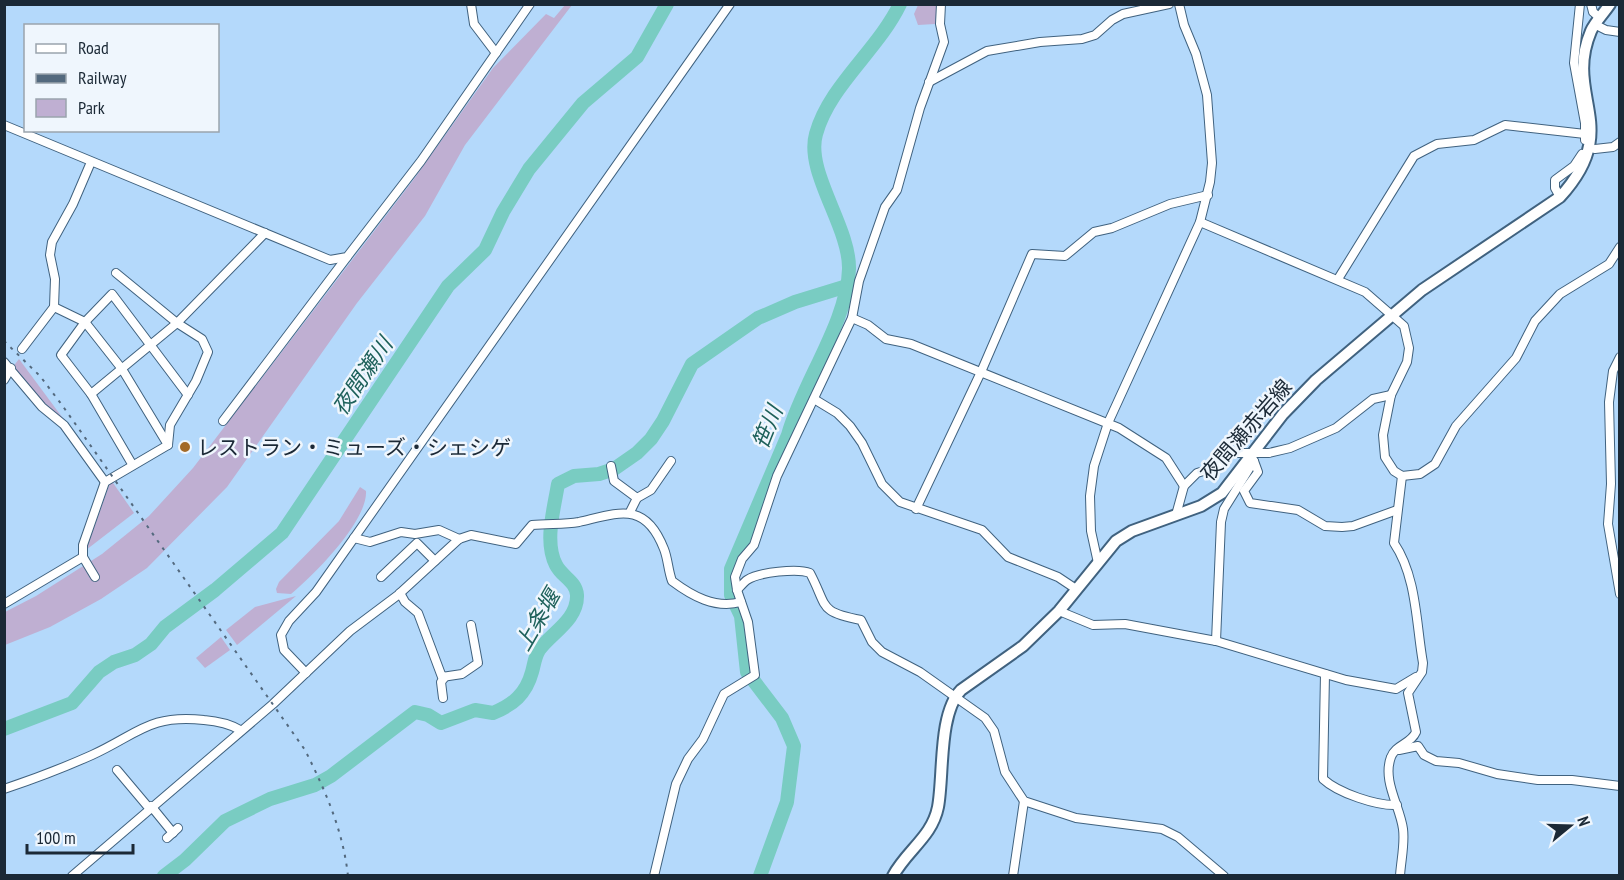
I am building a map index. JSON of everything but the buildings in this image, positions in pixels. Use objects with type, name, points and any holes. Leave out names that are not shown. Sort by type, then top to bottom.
[{"type":"main road","name":"夜間瀬赤岩線","points":[[955,696],[976,678],[1023,646],[1059,610],[1116,542],[1132,531],[1201,506],[1222,493],[1283,414],[1316,380],[1422,290],[1560,197],[1575,183],[1590,162],[1595,149],[1597,127],[1585,61],[1591,31],[1610,4]]},
{"type":"main road","points":[[893,876],[934,824],[946,729],[955,696]]},
{"type":"street","points":[[471,4],[474,24],[496,53]]},
{"type":"street","points":[[223,421],[421,161],[530,4]]},
{"type":"street","points":[[306,673],[284,650],[281,635],[289,621],[316,592],[730,4]]},
{"type":"street","points":[[654,876],[676,784],[688,759],[703,740],[724,694],[751,677],[748,622],[737,603],[735,577],[742,559],[754,545],[777,476],[852,318],[859,281],[885,207],[897,190],[928,82],[944,42],[940,24],[941,4]]},
{"type":"street","points":[[928,82],[987,51],[1095,36],[1112,20],[1123,14],[1168,4]]},
{"type":"street","points":[[1098,563],[1091,531],[1090,496],[1094,466],[1108,423],[1200,222],[1208,195],[1212,163],[1207,95],[1179,4]]},
{"type":"street","points":[[1560,197],[1555,189],[1555,180],[1574,166],[1582,156],[1585,134],[1574,63],[1580,4]]},
{"type":"street","points":[[1591,4],[1598,21],[1606,30],[1620,32]]},
{"type":"street","points":[[4,125],[330,260],[347,256]]},
{"type":"street","points":[[1338,279],[1414,156],[1423,149],[1437,144],[1474,140],[1505,125],[1585,134]]},
{"type":"street","points":[[1595,149],[1613,147],[1620,142]]},
{"type":"street","points":[[22,348],[54,307],[55,279],[50,255],[52,242],[73,204],[91,162]]},
{"type":"street","points":[[916,509],[981,372],[1032,254],[1065,256],[1094,232],[1112,228],[1170,204],[1208,195]]},
{"type":"street","points":[[1200,222],[1365,292],[1393,315],[1408,333],[1407,362],[1391,395],[1383,447],[1389,464],[1402,476],[1420,474],[1435,464],[1456,426],[1516,358],[1535,321],[1560,294],[1609,264],[1620,248]]},
{"type":"street","points":[[91,394],[177,323],[265,233]]},
{"type":"street","points":[[116,273],[177,323],[202,339],[208,352],[188,395],[170,425],[168,445]]},
{"type":"street","points":[[132,464],[91,394],[61,355],[85,322],[112,294],[188,395]]},
{"type":"street","points":[[54,307],[85,322],[122,369],[168,445]]},
{"type":"street","points":[[852,318],[868,325],[886,339],[911,344],[1108,423],[1166,458],[1184,486]]},
{"type":"street","points":[[1620,357],[1614,371],[1608,402],[1611,484],[1608,524],[1620,594]]},
{"type":"street","points":[[4,380],[8,365]]},
{"type":"street","points":[[8,365],[42,407],[64,426],[105,482]]},
{"type":"street","points":[[1176,515],[1184,486],[1197,473],[1217,467],[1232,453],[1252,457],[1279,451],[1318,437],[1342,424],[1373,399],[1391,395]]},
{"type":"street","points":[[814,399],[837,413],[850,426],[862,443],[882,484],[889,493],[916,509],[982,530],[1008,557],[1058,578],[1076,589]]},
{"type":"street","points":[[95,578],[83,557],[83,545],[105,482],[132,464],[168,445]]},
{"type":"street","points":[[1252,457],[1258,472],[1244,491],[1250,503],[1298,510],[1325,526],[1342,527],[1353,526],[1397,510]]},
{"type":"street","points":[[1216,641],[1221,522],[1224,509],[1252,457]]},
{"type":"street","points":[[630,512],[637,498],[651,490],[671,462]]},
{"type":"street","points":[[612,470],[614,481],[637,498]]},
{"type":"street","points":[[1400,876],[1404,830],[1390,785],[1388,766],[1393,751],[1413,738],[1416,732],[1407,693],[1420,675],[1423,663],[1410,581],[1402,554],[1394,543],[1402,476]]},
{"type":"street","points":[[72,876],[273,704],[350,631],[400,593],[459,539],[471,535],[516,544],[532,525],[577,522],[616,512],[630,512],[646,521],[658,536],[665,551],[672,580],[688,593],[709,602],[737,603]]},
{"type":"street","points":[[354,538],[370,542],[401,532],[415,534],[439,530],[459,539]]},
{"type":"street","points":[[381,577],[417,543],[435,561]]},
{"type":"street","points":[[4,604],[83,557]]},
{"type":"street","points":[[737,590],[748,579],[800,569],[810,573],[827,609],[836,615],[861,620],[872,642],[882,651],[920,672],[985,718],[994,731],[1005,772],[1023,801],[1012,876]]},
{"type":"street","points":[[400,593],[405,602],[418,613],[442,676],[445,677]]},
{"type":"street","points":[[1059,610],[1093,625],[1125,624],[1216,641],[1346,680],[1396,689],[1420,675]]},
{"type":"street","points":[[443,698],[441,682],[445,677],[462,674],[478,663],[471,625]]},
{"type":"street","points":[[1325,674],[1323,779],[1335,788],[1374,803],[1397,805]]},
{"type":"street","points":[[4,789],[93,754],[154,722],[174,717],[213,721],[240,730]]},
{"type":"street","points":[[1393,751],[1418,746],[1424,755],[1436,761],[1459,763],[1497,774],[1538,780],[1572,780],[1620,786]]},
{"type":"street","points":[[117,770],[173,833]]},
{"type":"street","points":[[1023,801],[1076,818],[1162,829],[1178,837],[1224,876]]},
{"type":"green space","points":[[565,5],[572,5],[465,145],[425,216],[357,303],[227,487],[147,568],[101,599],[50,627],[5,645],[5,612],[36,596],[102,554],[149,516],[193,468],[414,179],[493,68],[546,14],[554,18]]},
{"type":"green space","points":[[918,5],[938,5],[935,24],[918,25],[914,14]]},
{"type":"green space","points":[[19,359],[105,475],[12,368]]},
{"type":"green space","points":[[111,480],[134,513],[86,550]]},
{"type":"green space","points":[[360,487],[366,491],[364,503],[358,517],[338,547],[291,594],[277,593],[279,582],[339,521]]},
{"type":"green space","points":[[296,596],[237,645],[226,630],[255,607]]},
{"type":"green space","points":[[221,637],[230,650],[205,668],[196,658]]},
{"type":"waterway","name":"夜間瀬川","points":[[4,729],[72,703],[99,672],[114,662],[135,655],[151,644],[165,627],[215,590],[282,533],[448,286],[485,250],[503,212],[529,169],[583,103],[637,57],[667,4]]},
{"type":"waterway","name":"笹川","points":[[760,876],[787,802],[794,746],[782,718],[747,672],[741,616],[731,595],[731,569],[803,395],[833,331],[847,289],[849,269],[847,253],[817,165],[814,149],[816,134],[822,117],[842,84],[891,21],[900,4]]},
{"type":"waterway","name":"上条堰","points":[[164,876],[185,860],[225,821],[270,799],[315,785],[331,776],[415,712],[428,715],[441,723],[475,710],[493,713],[518,698],[526,687],[539,650],[569,619],[576,604],[576,590],[556,565],[552,556],[550,536],[558,484],[574,476],[599,474],[614,469],[637,453],[651,439],[663,421],[692,364],[758,318],[795,302],[847,286]]},
{"type":"railway","points":[[4,341],[40,376],[62,405],[305,750],[332,811],[346,859],[348,876]]},
{"type":"place","name":"レストラン・ミューズ・シェシゲ","points":[[185,447]]}]
